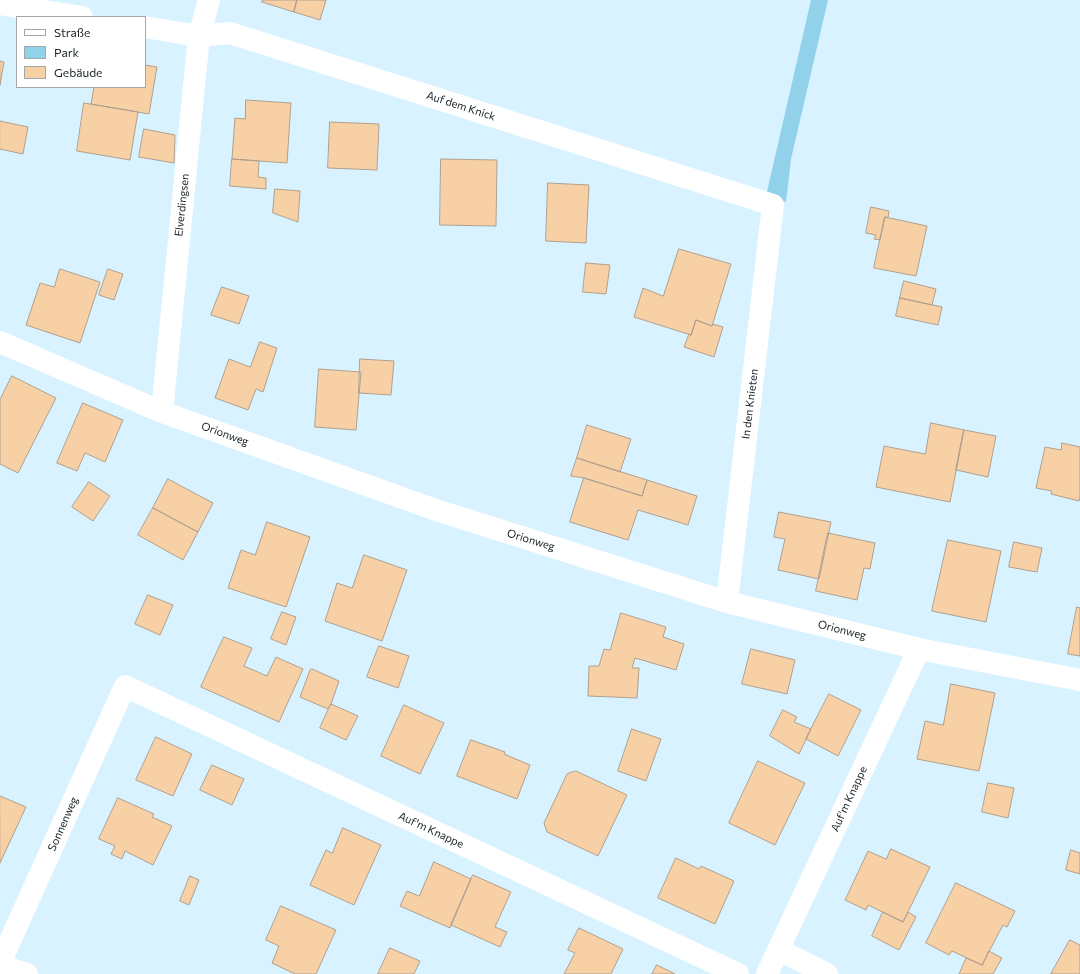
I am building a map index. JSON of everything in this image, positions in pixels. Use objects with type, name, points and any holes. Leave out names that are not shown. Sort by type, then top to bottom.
[{"type":"street","name":"Elverdingsen","points":[[162,412],[199,36],[209,0]]},
{"type":"street","points":[[0,4],[76,16]]},
{"type":"street","name":"Auf dem Knick","points":[[146,27],[199,36],[230,33],[774,205]]},
{"type":"street","name":"In den Knieten","points":[[727,602],[774,205]]},
{"type":"street","name":"Orionweg","points":[[0,342],[162,412],[436,510],[727,602],[920,649],[1080,680]]},
{"type":"street","name":"Auf'm Knappe","points":[[767,974],[920,649]]},
{"type":"street","name":"Auf'm Knappe","points":[[125,686],[738,974]]},
{"type":"street","name":"Sonnenweg","points":[[0,964],[125,686]]},
{"type":"street","points":[[779,950],[827,974]]},
{"type":"street","points":[[0,964],[27,974]]},
{"type":"green space","points":[[811,0],[828,0],[791,159],[786,202],[766,196]]},
{"type":"building","points":[[263,0],[297,0],[294,12],[262,2]]},
{"type":"building","points":[[297,0],[326,0],[320,20],[294,12]]},
{"type":"building","points":[[0,61],[4,62],[0,85]]},
{"type":"building","points":[[146,65],[157,67],[149,114],[91,104],[94,88],[146,88]]},
{"type":"building","points":[[246,100],[291,103],[287,163],[232,159],[235,118],[245,119]]},
{"type":"building","points":[[84,103],[138,112],[130,160],[77,151]]},
{"type":"building","points":[[0,121],[28,127],[23,154],[0,149]]},
{"type":"building","points":[[330,122],[379,124],[377,170],[328,168]]},
{"type":"building","points":[[144,129],[175,135],[174,163],[139,157]]},
{"type":"building","points":[[232,159],[259,161],[258,177],[266,178],[266,189],[230,186]]},
{"type":"building","points":[[441,159],[497,160],[496,226],[440,225]]},
{"type":"building","points":[[548,183],[589,185],[586,243],[546,241]]},
{"type":"building","points":[[275,189],[300,191],[298,222],[273,213]]},
{"type":"building","points":[[871,207],[889,211],[888,218],[885,217],[880,240],[874,239],[876,235],[866,233]]},
{"type":"building","points":[[885,217],[927,226],[916,276],[874,268]]},
{"type":"building","points":[[679,249],[731,264],[712,326],[696,320],[691,335],[634,317],[643,288],[663,296]]},
{"type":"building","points":[[586,263],[610,265],[606,294],[583,292]]},
{"type":"building","points":[[60,269],[100,282],[80,343],[26,325],[40,283],[54,287]]},
{"type":"building","points":[[108,269],[123,274],[114,300],[99,295]]},
{"type":"building","points":[[904,281],[936,289],[932,305],[900,298]]},
{"type":"building","points":[[222,287],[249,296],[239,324],[211,315]]},
{"type":"building","points":[[900,298],[942,307],[938,325],[896,316]]},
{"type":"building","points":[[696,320],[712,326],[713,324],[723,327],[714,357],[684,347],[689,334],[691,335]]},
{"type":"building","points":[[260,342],[277,348],[263,392],[256,389],[248,410],[215,398],[229,359],[250,367]]},
{"type":"building","points":[[360,359],[394,361],[391,395],[359,393]]},
{"type":"building","points":[[319,369],[361,372],[356,430],[315,427]]},
{"type":"building","points":[[12,376],[56,398],[18,473],[0,464],[0,400]]},
{"type":"building","points":[[83,403],[123,420],[105,462],[85,453],[77,471],[57,463]]},
{"type":"building","points":[[931,423],[964,430],[950,502],[876,487],[884,446],[925,454]]},
{"type":"building","points":[[587,425],[631,439],[620,472],[577,458]]},
{"type":"building","points":[[964,430],[996,436],[988,477],[956,470]]},
{"type":"building","points":[[1062,443],[1080,447],[1079,501],[1051,494],[1052,491],[1036,488],[1045,447],[1061,450]]},
{"type":"building","points":[[577,458],[647,480],[642,496],[584,478],[571,476]]},
{"type":"building","points":[[584,478],[642,496],[647,480],[697,496],[688,525],[638,510],[628,540],[570,522]]},
{"type":"building","points":[[168,479],[213,503],[198,532],[153,508]]},
{"type":"building","points":[[89,482],[110,496],[93,521],[72,507]]},
{"type":"building","points":[[153,508],[198,532],[183,560],[138,535]]},
{"type":"building","points":[[779,512],[831,522],[819,579],[778,570],[785,539],[774,537]]},
{"type":"building","points":[[267,522],[310,537],[286,607],[228,588],[241,550],[255,555]]},
{"type":"building","points":[[828,533],[875,543],[870,569],[864,568],[857,600],[816,591]]},
{"type":"building","points":[[948,540],[1001,551],[986,622],[932,611]]},
{"type":"building","points":[[1014,542],[1042,548],[1037,572],[1009,567]]},
{"type":"building","points":[[364,555],[407,570],[382,641],[325,621],[337,583],[352,588]]},
{"type":"building","points":[[148,595],[173,605],[160,635],[135,624]]},
{"type":"building","points":[[1077,607],[1080,608],[1080,656],[1068,654]]},
{"type":"building","points":[[282,612],[296,617],[286,645],[271,639]]},
{"type":"building","points":[[621,613],[666,627],[663,637],[684,644],[676,670],[635,658],[632,668],[639,668],[637,698],[588,696],[589,666],[599,666],[604,649],[610,650]]},
{"type":"building","points":[[224,637],[252,648],[244,666],[267,676],[276,657],[303,669],[279,722],[201,687]]},
{"type":"building","points":[[379,646],[409,656],[398,688],[367,677]]},
{"type":"building","points":[[751,649],[795,660],[787,694],[742,684]]},
{"type":"building","points":[[312,669],[339,681],[328,709],[300,697],[310,670]]},
{"type":"building","points":[[951,684],[995,693],[979,771],[917,759],[925,721],[943,725]]},
{"type":"building","points":[[829,694],[861,710],[838,756],[806,739]]},
{"type":"building","points":[[331,704],[358,716],[346,740],[320,728]]},
{"type":"building","points":[[404,705],[444,723],[420,774],[381,756]]},
{"type":"building","points":[[783,710],[797,717],[794,722],[811,729],[799,754],[770,736]]},
{"type":"building","points":[[632,729],[661,739],[646,781],[618,771]]},
{"type":"building","points":[[156,737],[192,754],[173,796],[136,780]]},
{"type":"building","points":[[471,740],[505,752],[504,754],[530,765],[517,799],[457,776]]},
{"type":"building","points":[[758,761],[805,783],[775,845],[729,823]]},
{"type":"building","points":[[212,765],[244,779],[232,805],[200,790]]},
{"type":"building","points":[[576,771],[627,795],[598,856],[547,832],[544,823],[567,774]]},
{"type":"building","points":[[988,783],[1014,788],[1008,818],[982,812]]},
{"type":"building","points":[[0,796],[26,807],[0,863]]},
{"type":"building","points":[[118,798],[154,814],[152,817],[172,826],[153,865],[125,851],[122,859],[111,854],[115,846],[99,839]]},
{"type":"building","points":[[343,828],[381,845],[354,905],[310,885],[326,850],[332,853]]},
{"type":"building","points":[[891,849],[930,867],[903,922],[868,905],[866,910],[845,900],[868,851],[886,859]]},
{"type":"building","points":[[1071,850],[1080,853],[1080,874],[1066,870]]},
{"type":"building","points":[[676,858],[699,869],[701,866],[734,881],[715,924],[658,898]]},
{"type":"building","points":[[434,862],[471,879],[450,928],[400,906],[407,891],[419,896]]},
{"type":"building","points":[[473,875],[511,892],[495,927],[507,932],[500,947],[451,925]]},
{"type":"building","points":[[190,876],[199,880],[189,905],[180,901]]},
{"type":"building","points":[[956,883],[1015,911],[1007,927],[1003,925],[982,965],[952,951],[949,955],[926,943]]},
{"type":"building","points":[[281,906],[336,930],[316,974],[295,974],[272,963],[279,946],[266,940]]},
{"type":"building","points":[[883,912],[903,922],[908,912],[916,917],[899,950],[872,936]]},
{"type":"building","points":[[579,928],[623,949],[611,974],[564,974],[575,953],[568,950]]},
{"type":"building","points":[[1070,940],[1080,945],[1080,974],[1051,974]]},
{"type":"building","points":[[390,948],[420,961],[414,974],[378,974]]},
{"type":"building","points":[[989,951],[1002,958],[993,974],[959,974],[966,958],[982,965]]},
{"type":"building","points":[[657,965],[675,974],[652,974]]}]
